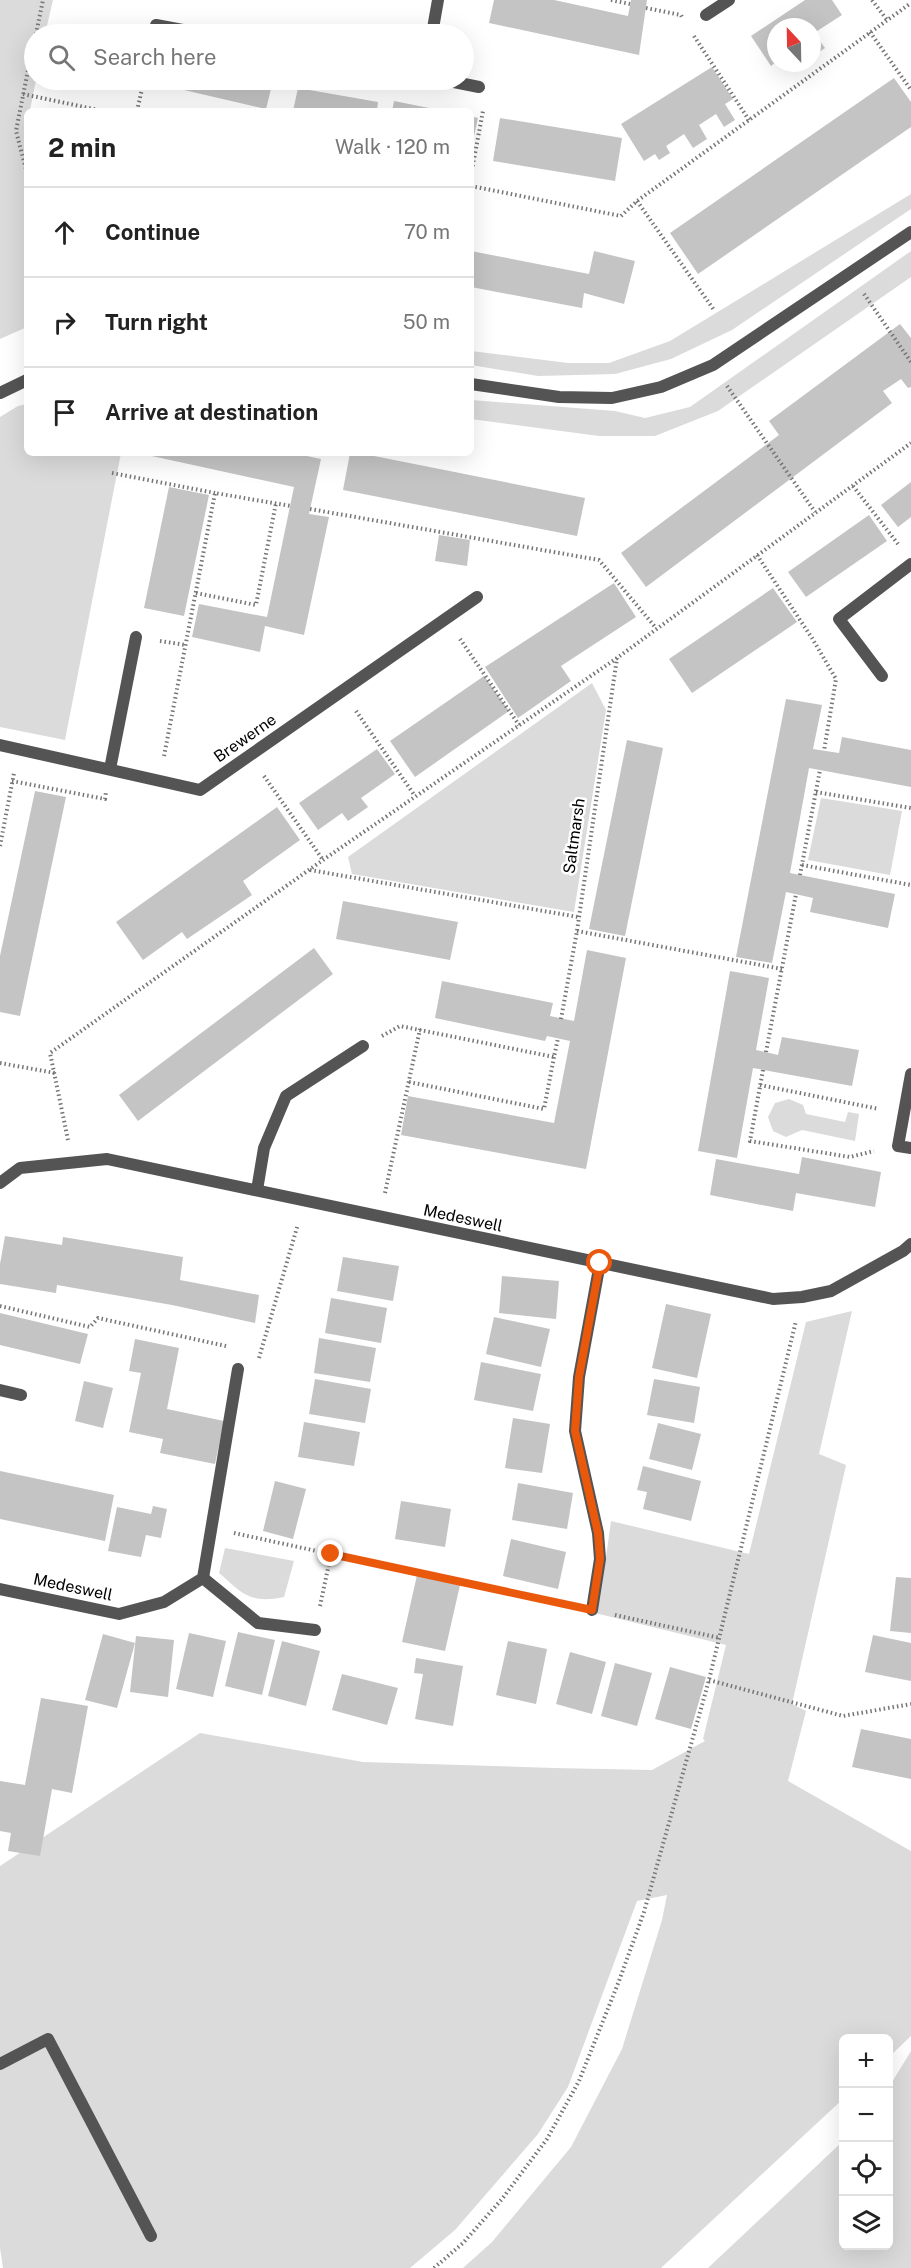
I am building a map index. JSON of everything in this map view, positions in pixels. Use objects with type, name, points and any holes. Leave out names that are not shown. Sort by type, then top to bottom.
[{"type":"street","points":[[434,24],[438,0]]},
{"type":"street","points":[[706,15],[729,0]]},
{"type":"street","points":[[474,86],[479,87]]},
{"type":"street","points":[[474,384],[559,397],[612,398],[662,387],[713,365],[911,232]]},
{"type":"street","points":[[0,393],[24,381]]},
{"type":"street","points":[[882,676],[839,619],[911,564]]},
{"type":"street","name":"Brewerne","points":[[0,746],[200,789],[477,597]]},
{"type":"street","points":[[110,770],[136,637]]},
{"type":"street","points":[[257,1190],[264,1148],[285,1096],[363,1046]]},
{"type":"street","points":[[905,1147],[904,1114],[911,1074]]},
{"type":"street","name":"Medeswell","points":[[0,1183],[20,1168],[107,1159],[773,1299],[831,1292],[903,1251],[911,1244]]},
{"type":"street","points":[[592,1610],[600,1559],[598,1533],[575,1431],[579,1377],[600,1263]]},
{"type":"street","points":[[238,1369],[203,1578],[258,1623],[315,1630]]},
{"type":"street","points":[[0,1390],[21,1395]]},
{"type":"street","name":"Medeswell","points":[[0,1589],[119,1614],[164,1602],[203,1578]]},
{"type":"street","points":[[0,2064],[48,2039],[151,2236]]},
{"type":"path","points":[[38,24],[43,0]]},
{"type":"path","points":[[611,0],[630,4]]},
{"type":"path","points":[[872,0],[887,20]]},
{"type":"path","points":[[474,187],[621,216],[637,201],[911,3]]},
{"type":"path","points":[[646,8],[681,15],[685,22]]},
{"type":"path","points":[[690,29],[749,120]]},
{"type":"path","points":[[870,32],[911,90]]},
{"type":"path","points":[[474,160],[486,98],[479,87]]},
{"type":"path","points":[[24,89],[16,131],[24,162]]},
{"type":"path","points":[[138,108],[142,90]]},
{"type":"path","points":[[23,94],[90,108]]},
{"type":"path","points":[[637,201],[714,310]]},
{"type":"path","points":[[850,273],[911,362]]},
{"type":"path","points":[[713,365],[815,513]]},
{"type":"path","points":[[72,1161],[50,1053],[323,860],[617,658],[911,443]]},
{"type":"path","points":[[112,473],[291,506]]},
{"type":"path","points":[[853,485],[904,552]]},
{"type":"path","points":[[160,781],[215,493]]},
{"type":"path","points":[[196,593],[256,605],[276,503]]},
{"type":"path","points":[[310,510],[599,560],[656,628]]},
{"type":"path","points":[[757,555],[836,679],[824,751]]},
{"type":"path","points":[[446,618],[519,725]]},
{"type":"path","name":"Saltmarsh","points":[[561,1018],[577,931],[617,658]]},
{"type":"path","points":[[342,690],[415,796]]},
{"type":"path","points":[[0,846],[18,749]]},
{"type":"path","points":[[249,756],[323,860]]},
{"type":"path","points":[[800,875],[820,770]]},
{"type":"path","points":[[816,792],[911,808]]},
{"type":"path","points":[[802,865],[911,885]]},
{"type":"path","points":[[309,870],[578,917]]},
{"type":"path","points":[[766,1052],[796,894]]},
{"type":"path","points":[[577,931],[782,969]]},
{"type":"path","points":[[363,1046],[400,1026],[554,1057]]},
{"type":"path","points":[[380,1217],[420,1029]]},
{"type":"path","points":[[409,1082],[544,1109],[558,1038]]},
{"type":"path","points":[[0,1063],[55,1073]]},
{"type":"path","points":[[763,1070],[750,1141],[850,1157],[905,1147]]},
{"type":"path","points":[[760,1085],[904,1114]]},
{"type":"path","points":[[0,1306],[90,1327],[98,1318],[231,1347],[238,1369],[254,1374],[305,1200]]},
{"type":"path","points":[[434,2268],[463,2243],[502,2199],[547,2139],[579,2081],[644,1912],[720,1638],[802,1297]]},
{"type":"path","points":[[211,1528],[720,1638]]},
{"type":"path","points":[[315,1630],[331,1554]]},
{"type":"path","points":[[709,1680],[843,1716],[911,1704]]},
{"type":"shaded area","points":[[0,0],[53,0],[47,24],[24,24],[24,90],[34,90],[30,108],[24,108],[24,328],[0,339]]},
{"type":"shaded area","points":[[911,194],[911,209],[732,330],[671,359],[615,374],[538,376],[474,365],[474,351],[568,363],[609,363],[670,341]]},
{"type":"shaded area","points":[[911,251],[911,277],[718,411],[655,436],[599,436],[474,419],[474,400],[615,411],[645,418],[690,407]]},
{"type":"shaded area","points":[[24,405],[24,456],[120,456],[65,740],[0,727],[0,417]]},
{"type":"shaded area","points":[[592,683],[606,710],[574,912],[352,874],[348,857]]},
{"type":"shaded area","points":[[821,798],[902,811],[890,875],[808,860]]},
{"type":"shaded area","points":[[789,1099],[803,1105],[806,1114],[845,1122],[848,1112],[859,1114],[855,1141],[802,1130],[786,1137],[773,1131],[768,1117],[775,1103]]},
{"type":"shaded area","points":[[852,1311],[819,1454],[846,1465],[792,1704],[806,1711],[788,1781],[911,1851],[911,2036],[893,2053],[893,2034],[839,2034],[839,2103],[661,2268],[463,2268],[492,2242],[571,2147],[622,2049],[662,1920],[667,1895],[637,1901],[568,2087],[538,2134],[455,2230],[410,2268],[3,2268],[0,2248],[0,1866],[200,1733],[363,1762],[652,1770],[705,1741],[703,1739],[726,1645],[591,1612],[605,1564],[611,1521],[749,1554],[806,1322]]},
{"type":"shaded area","points":[[225,1548],[294,1561],[284,1597],[255,1598],[234,1587],[219,1573]]},
{"type":"shaded area","points":[[911,2051],[911,2268],[708,2268],[839,2145],[839,2250],[893,2250],[893,2080]]},
{"type":"building","points":[[494,0],[554,0],[628,16],[631,0],[647,0],[639,55],[489,23]]},
{"type":"building","points":[[805,0],[832,0],[842,15],[821,28],[821,18],[778,18]]},
{"type":"building","points":[[767,25],[767,60],[751,36]]},
{"type":"building","points":[[712,67],[733,99],[725,104],[735,120],[724,127],[716,114],[699,125],[707,139],[693,148],[684,134],[666,146],[670,153],[659,160],[655,154],[644,161],[621,124]]},
{"type":"building","points":[[894,78],[911,102],[911,127],[698,274],[670,233]]},
{"type":"building","points":[[184,90],[271,90],[266,108]]},
{"type":"building","points":[[298,90],[378,102],[377,108],[294,108]]},
{"type":"building","points":[[394,101],[429,108],[393,108]]},
{"type":"building","points":[[474,117],[478,118],[474,136]]},
{"type":"building","points":[[500,118],[622,138],[615,181],[493,161]]},
{"type":"building","points":[[594,251],[635,261],[624,304],[584,293],[582,308],[474,288],[474,252],[589,274]]},
{"type":"building","points":[[900,324],[911,338],[911,387],[908,388],[901,379],[883,391],[892,403],[646,587],[621,553],[779,435],[769,421]]},
{"type":"building","points":[[152,456],[307,456],[321,459],[309,514],[329,517],[304,635],[265,626],[260,652],[192,637],[199,604],[267,617],[294,487]]},
{"type":"building","points":[[349,456],[374,456],[585,498],[577,536],[343,490]]},
{"type":"building","points":[[911,482],[911,517],[898,527],[881,505]]},
{"type":"building","points":[[169,487],[209,495],[184,616],[144,608]]},
{"type":"building","points":[[869,515],[887,541],[806,597],[788,572]]},
{"type":"building","points":[[439,535],[470,540],[467,566],[435,561]]},
{"type":"building","points":[[614,583],[636,617],[561,666],[571,681],[518,718],[485,667]]},
{"type":"building","points":[[773,588],[797,622],[692,693],[669,659]]},
{"type":"building","points":[[484,676],[509,711],[415,777],[390,741]]},
{"type":"building","points":[[786,699],[822,705],[813,749],[839,753],[842,737],[911,750],[911,787],[809,768],[790,873],[895,894],[888,928],[810,912],[813,898],[786,892],[772,963],[736,957]]},
{"type":"building","points":[[627,740],[663,748],[625,936],[589,929]]},
{"type":"building","points":[[377,749],[395,774],[361,798],[368,807],[348,821],[342,813],[318,830],[299,803]]},
{"type":"building","points":[[35,791],[66,797],[20,1016],[0,1012],[0,956]]},
{"type":"building","points":[[277,807],[300,840],[243,881],[252,895],[187,939],[182,932],[143,960],[116,922]]},
{"type":"building","points":[[343,901],[458,922],[450,960],[336,939]]},
{"type":"building","points":[[314,948],[333,974],[138,1121],[119,1095]]},
{"type":"building","points":[[587,950],[626,958],[586,1169],[401,1135],[408,1096],[554,1123],[570,1041],[547,1036],[545,1041],[435,1018],[442,981],[553,1003],[550,1016],[574,1021]]},
{"type":"building","points":[[730,971],[769,978],[756,1050],[778,1055],[782,1037],[859,1050],[852,1086],[753,1068],[737,1158],[698,1151]]},
{"type":"building","points":[[802,1157],[881,1172],[875,1207],[796,1193],[793,1211],[710,1195],[716,1159],[799,1174]]},
{"type":"building","points":[[5,1236],[62,1245],[63,1237],[183,1257],[180,1280],[259,1295],[255,1323],[172,1305],[57,1285],[56,1293],[0,1284],[0,1264]]},
{"type":"building","points":[[343,1257],[399,1266],[393,1301],[337,1291]]},
{"type":"building","points":[[502,1276],[559,1281],[556,1319],[499,1313]]},
{"type":"building","points":[[331,1298],[387,1308],[381,1343],[325,1333]]},
{"type":"building","points":[[666,1304],[711,1314],[697,1378],[652,1368]]},
{"type":"building","points":[[0,1313],[88,1334],[80,1364],[0,1345]]},
{"type":"building","points":[[494,1317],[550,1329],[541,1367],[486,1354]]},
{"type":"building","points":[[319,1338],[376,1348],[370,1382],[314,1373]]},
{"type":"building","points":[[135,1339],[179,1348],[167,1409],[224,1421],[215,1464],[160,1453],[163,1439],[129,1432],[141,1373],[129,1371]]},
{"type":"building","points":[[481,1362],[541,1374],[533,1411],[474,1400]]},
{"type":"building","points":[[315,1379],[371,1389],[365,1423],[309,1414]]},
{"type":"building","points":[[654,1379],[700,1387],[694,1423],[647,1415]]},
{"type":"building","points":[[84,1381],[113,1388],[103,1428],[75,1421]]},
{"type":"building","points":[[513,1418],[550,1424],[542,1473],[505,1468]]},
{"type":"building","points":[[304,1422],[360,1432],[354,1466],[298,1457]]},
{"type":"building","points":[[658,1423],[701,1434],[692,1470],[649,1459]]},
{"type":"building","points":[[643,1466],[701,1481],[691,1521],[643,1509],[647,1492],[637,1490]]},
{"type":"building","points":[[0,1471],[114,1495],[105,1541],[0,1519]]},
{"type":"building","points":[[275,1481],[306,1489],[293,1539],[263,1531]]},
{"type":"building","points":[[518,1483],[573,1493],[567,1529],[512,1520]]},
{"type":"building","points":[[401,1501],[451,1509],[445,1547],[395,1539]]},
{"type":"building","points":[[153,1506],[167,1509],[161,1538],[146,1535],[141,1557],[108,1551],[117,1507],[151,1514]]},
{"type":"building","points":[[511,1539],[566,1552],[558,1589],[503,1576]]},
{"type":"building","points":[[417,1575],[460,1585],[445,1651],[402,1642]]},
{"type":"building","points":[[896,1577],[911,1578],[911,1633],[890,1631]]},
{"type":"building","points":[[238,1632],[275,1640],[262,1695],[225,1686]]},
{"type":"building","points":[[189,1633],[226,1641],[213,1697],[176,1689]]},
{"type":"building","points":[[103,1634],[135,1643],[117,1708],[85,1700]]},
{"type":"building","points":[[873,1635],[911,1643],[911,1681],[865,1672]]},
{"type":"building","points":[[136,1636],[174,1640],[168,1697],[130,1692]]},
{"type":"building","points":[[282,1641],[320,1651],[306,1706],[268,1696]]},
{"type":"building","points":[[508,1641],[547,1649],[536,1704],[496,1695]]},
{"type":"building","points":[[570,1652],[606,1662],[592,1714],[556,1704]]},
{"type":"building","points":[[416,1658],[463,1666],[453,1726],[415,1719],[423,1674],[414,1673]]},
{"type":"building","points":[[615,1663],[652,1673],[637,1726],[601,1716]]},
{"type":"building","points":[[670,1667],[706,1677],[691,1729],[655,1719]]},
{"type":"building","points":[[342,1674],[398,1688],[387,1725],[332,1710]]},
{"type":"building","points":[[41,1698],[88,1706],[72,1793],[52,1789],[40,1856],[8,1851],[11,1833],[0,1831],[0,1781],[25,1785]]},
{"type":"building","points":[[861,1729],[911,1739],[911,1779],[852,1767]]},
{"type":"route","points":[[331,1554],[592,1610],[600,1559],[598,1533],[575,1431],[579,1377],[600,1263]]}]
